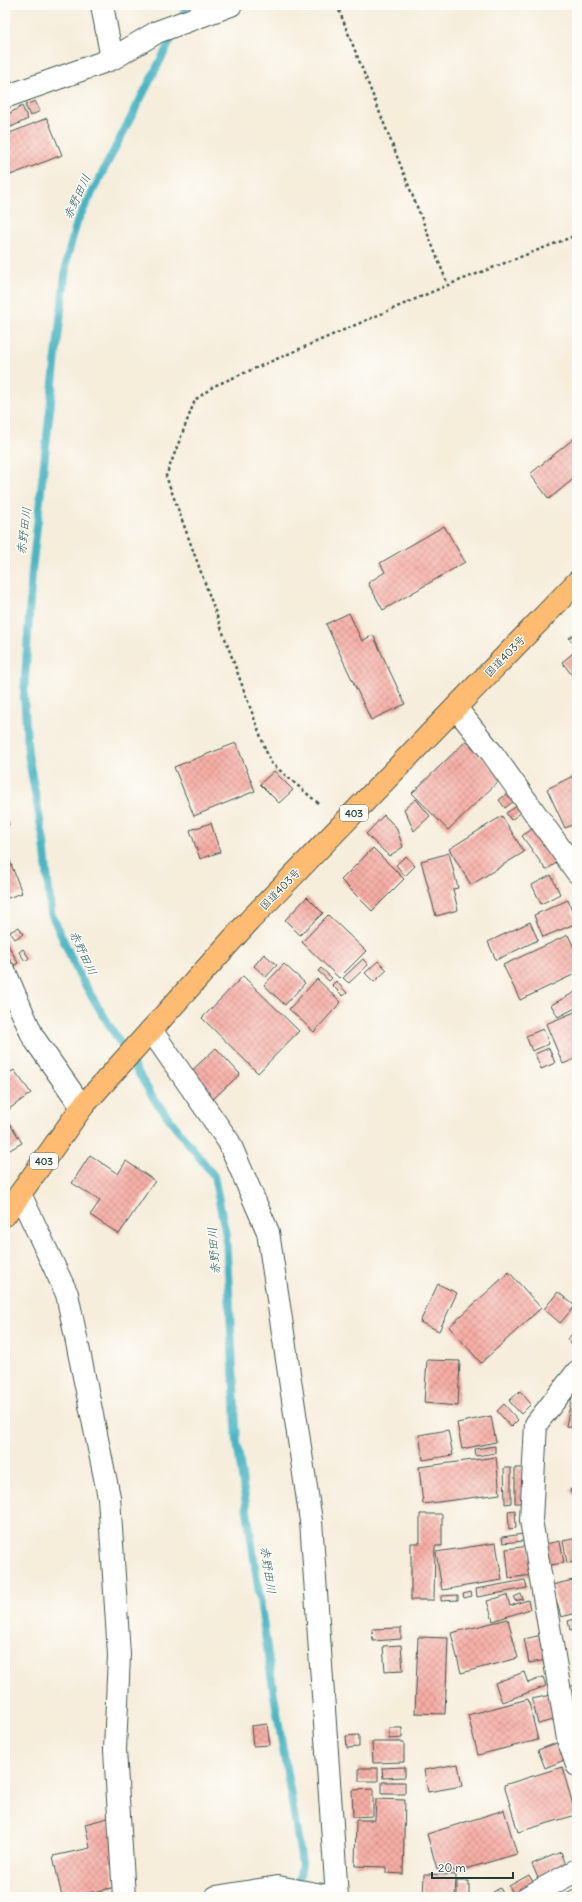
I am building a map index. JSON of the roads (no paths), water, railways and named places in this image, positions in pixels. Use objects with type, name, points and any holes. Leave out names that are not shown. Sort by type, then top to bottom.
[{"type":"highway","name":"国道403号","points":[[5,1215],[82,1107],[103,1086],[135,1047],[249,921],[577,582]]},
{"type":"street","points":[[102,5],[112,59]]},
{"type":"street","points":[[5,97],[112,59],[157,32],[231,5]]},
{"type":"street","points":[[456,708],[492,753],[577,872]]},
{"type":"street","points":[[5,972],[33,1037],[82,1107]]},
{"type":"street","points":[[151,1030],[229,1142],[268,1232],[311,1521],[337,1897]]},
{"type":"street","points":[[20,1194],[67,1294],[109,1497],[119,1655],[115,1750],[124,1897]]},
{"type":"street","points":[[577,1372],[536,1424],[531,1520],[568,1739],[577,1765]]},
{"type":"street","points":[[528,1897],[577,1870]]},
{"type":"street","points":[[220,1896],[278,1887],[323,1895]]},
{"type":"waterway","name":"赤野田川","points":[[181,20],[187,5]]},
{"type":"waterway","name":"赤野田川","points":[[176,30],[77,222],[67,258],[32,571],[24,696],[28,754],[44,842],[51,913],[79,975],[154,1099],[214,1176],[226,1235],[237,1443],[274,1695],[302,1863],[298,1890]]}]
